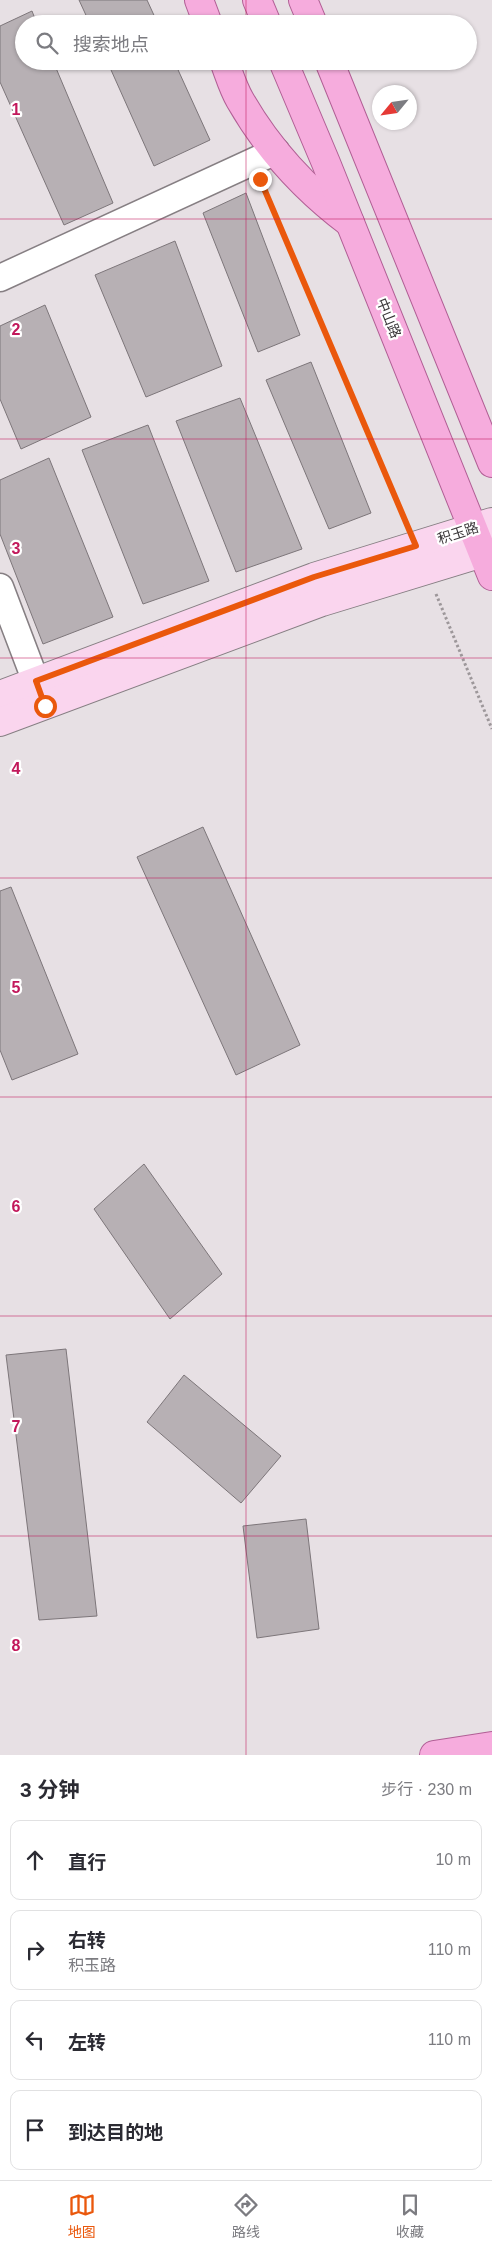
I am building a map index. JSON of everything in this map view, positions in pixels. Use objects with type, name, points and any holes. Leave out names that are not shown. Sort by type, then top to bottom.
[{"type":"main road","points":[[199,0],[205,15]]},
{"type":"main road","points":[[257,0],[263,15]]},
{"type":"main road","points":[[303,0],[309,15]]},
{"type":"main road","points":[[228,70],[265,156],[351,225]]},
{"type":"main road","name":"中山路","points":[[287,70],[486,546]]},
{"type":"main road","points":[[333,70],[492,463]]},
{"type":"main road","name":"积玉路","points":[[0,695],[40,694],[322,602],[421,559],[486,546]]},
{"type":"main road","name":"积玉路","points":[[0,722],[40,694]]},
{"type":"main road","points":[[434,1755],[492,1746]]},
{"type":"street","points":[[0,278],[265,156]]},
{"type":"street","points":[[0,587],[40,694]]},
{"type":"path","points":[[265,156],[260,179],[492,729]]},
{"type":"building","points":[[79,0],[147,0],[154,15],[86,15]]},
{"type":"building","points":[[32,11],[34,15],[23,15]]},
{"type":"building","points":[[15,19],[15,70],[57,70],[113,203],[64,225],[0,82],[0,26]]},
{"type":"building","points":[[111,70],[178,70],[210,140],[154,166]]},
{"type":"building","points":[[246,193],[300,335],[258,352],[203,213]]},
{"type":"building","points":[[175,241],[222,366],[146,397],[95,275]]},
{"type":"building","points":[[45,305],[91,417],[21,449],[0,399],[0,326]]},
{"type":"building","points":[[311,362],[371,513],[329,529],[266,380]]},
{"type":"building","points":[[240,398],[302,549],[236,572],[176,421]]},
{"type":"building","points":[[148,425],[209,581],[143,604],[82,450]]},
{"type":"building","points":[[49,458],[113,617],[43,644],[0,534],[0,480]]},
{"type":"building","points":[[203,827],[300,1045],[236,1075],[137,857]]},
{"type":"building","points":[[11,887],[78,1054],[12,1080],[0,1050],[0,891]]},
{"type":"building","points":[[144,1164],[222,1274],[170,1319],[94,1209]]},
{"type":"building","points":[[66,1349],[97,1616],[39,1620],[6,1355]]},
{"type":"building","points":[[184,1375],[281,1456],[241,1503],[147,1422]]},
{"type":"building","points":[[306,1519],[319,1629],[257,1638],[243,1526]]},
{"type":"route","points":[[45,706],[36,681],[314,577],[416,546],[260,179]]}]
